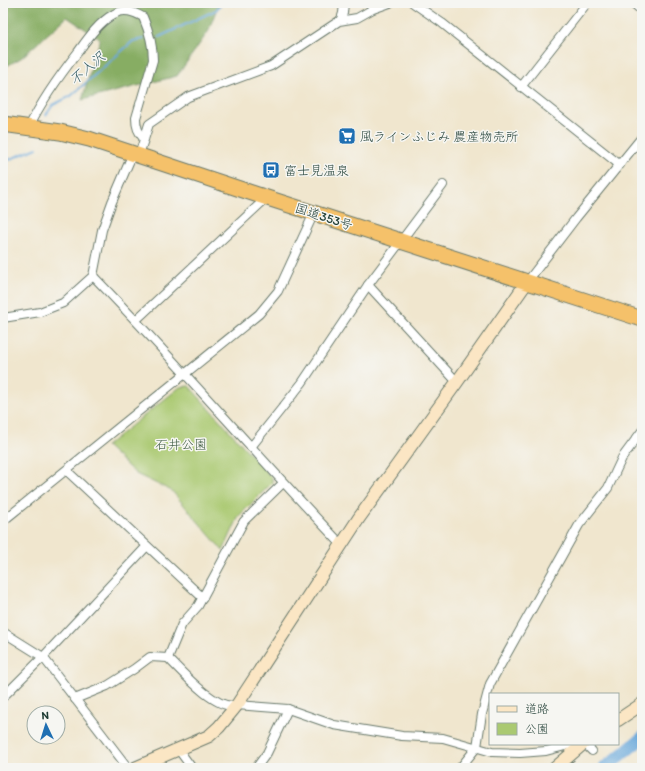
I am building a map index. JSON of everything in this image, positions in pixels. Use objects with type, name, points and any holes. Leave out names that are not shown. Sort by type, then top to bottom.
[{"type":"highway","name":"国道353号","points":[[3,124],[29,127],[89,139],[642,319]]},
{"type":"street","points":[[341,19],[344,3]]},
{"type":"street","points":[[3,318],[40,312],[58,306],[70,298],[93,276],[102,230],[112,202],[144,139],[149,124],[188,97],[271,66],[341,19],[357,18],[390,3]]},
{"type":"street","points":[[413,3],[442,23],[620,165]]},
{"type":"street","points":[[521,87],[587,3]]},
{"type":"street","points":[[632,3],[642,11]]},
{"type":"street","points":[[29,127],[60,74],[88,38],[115,13],[122,11],[134,12],[143,17],[151,39],[153,50],[153,60],[136,118],[136,126],[139,134],[144,139]]},
{"type":"street","points":[[135,768],[209,736],[220,727],[237,705],[341,544],[527,282],[576,218],[642,137]]},
{"type":"street","points":[[251,447],[302,383],[368,285],[443,185]]},
{"type":"street","points":[[136,320],[262,202],[264,197]]},
{"type":"street","points":[[3,521],[67,471],[259,314],[278,291],[314,213]]},
{"type":"street","points":[[93,276],[136,320],[283,483],[341,544]]},
{"type":"street","points":[[368,285],[457,382]]},
{"type":"street","points":[[460,768],[477,747],[482,714],[490,684],[579,525],[608,488],[622,458],[642,431]]},
{"type":"street","points":[[67,471],[203,598]]},
{"type":"street","points":[[168,658],[182,624],[203,598],[244,521],[283,483]]},
{"type":"street","points":[[3,697],[43,657],[147,546]]},
{"type":"street","points":[[3,632],[43,657],[128,768]]},
{"type":"street","points":[[75,700],[107,686],[150,657],[168,658],[200,691],[220,703],[234,706],[288,708],[334,725],[402,736],[443,738],[492,752],[520,753],[546,750],[568,745]]},
{"type":"street","points":[[619,719],[642,704]]},
{"type":"street","points":[[256,768],[266,753],[288,708]]},
{"type":"street","points":[[555,768],[587,746]]},
{"type":"street","points":[[178,749],[192,768]]},
{"type":"green space","points":[[3,3],[219,3],[208,32],[177,76],[82,100],[100,39],[67,17],[21,58],[3,68]]},
{"type":"green space","name":"石井公園","points":[[189,386],[272,478],[272,483],[239,516],[223,551],[172,491],[136,474],[106,446],[180,387]]},
{"type":"waterway","name":"不入沢","points":[[159,37],[216,10],[222,3]]},
{"type":"waterway","name":"不入沢","points":[[46,115],[53,105],[71,96],[133,41],[144,39]]},
{"type":"waterway","name":"不入沢","points":[[3,162],[37,148]]},
{"type":"waterway","points":[[605,768],[642,738]]},
{"type":"place","name":"風ラインふじみ 農産物売所","points":[[347,136]]},
{"type":"place","name":"富士見温泉","points":[[271,170]]}]
